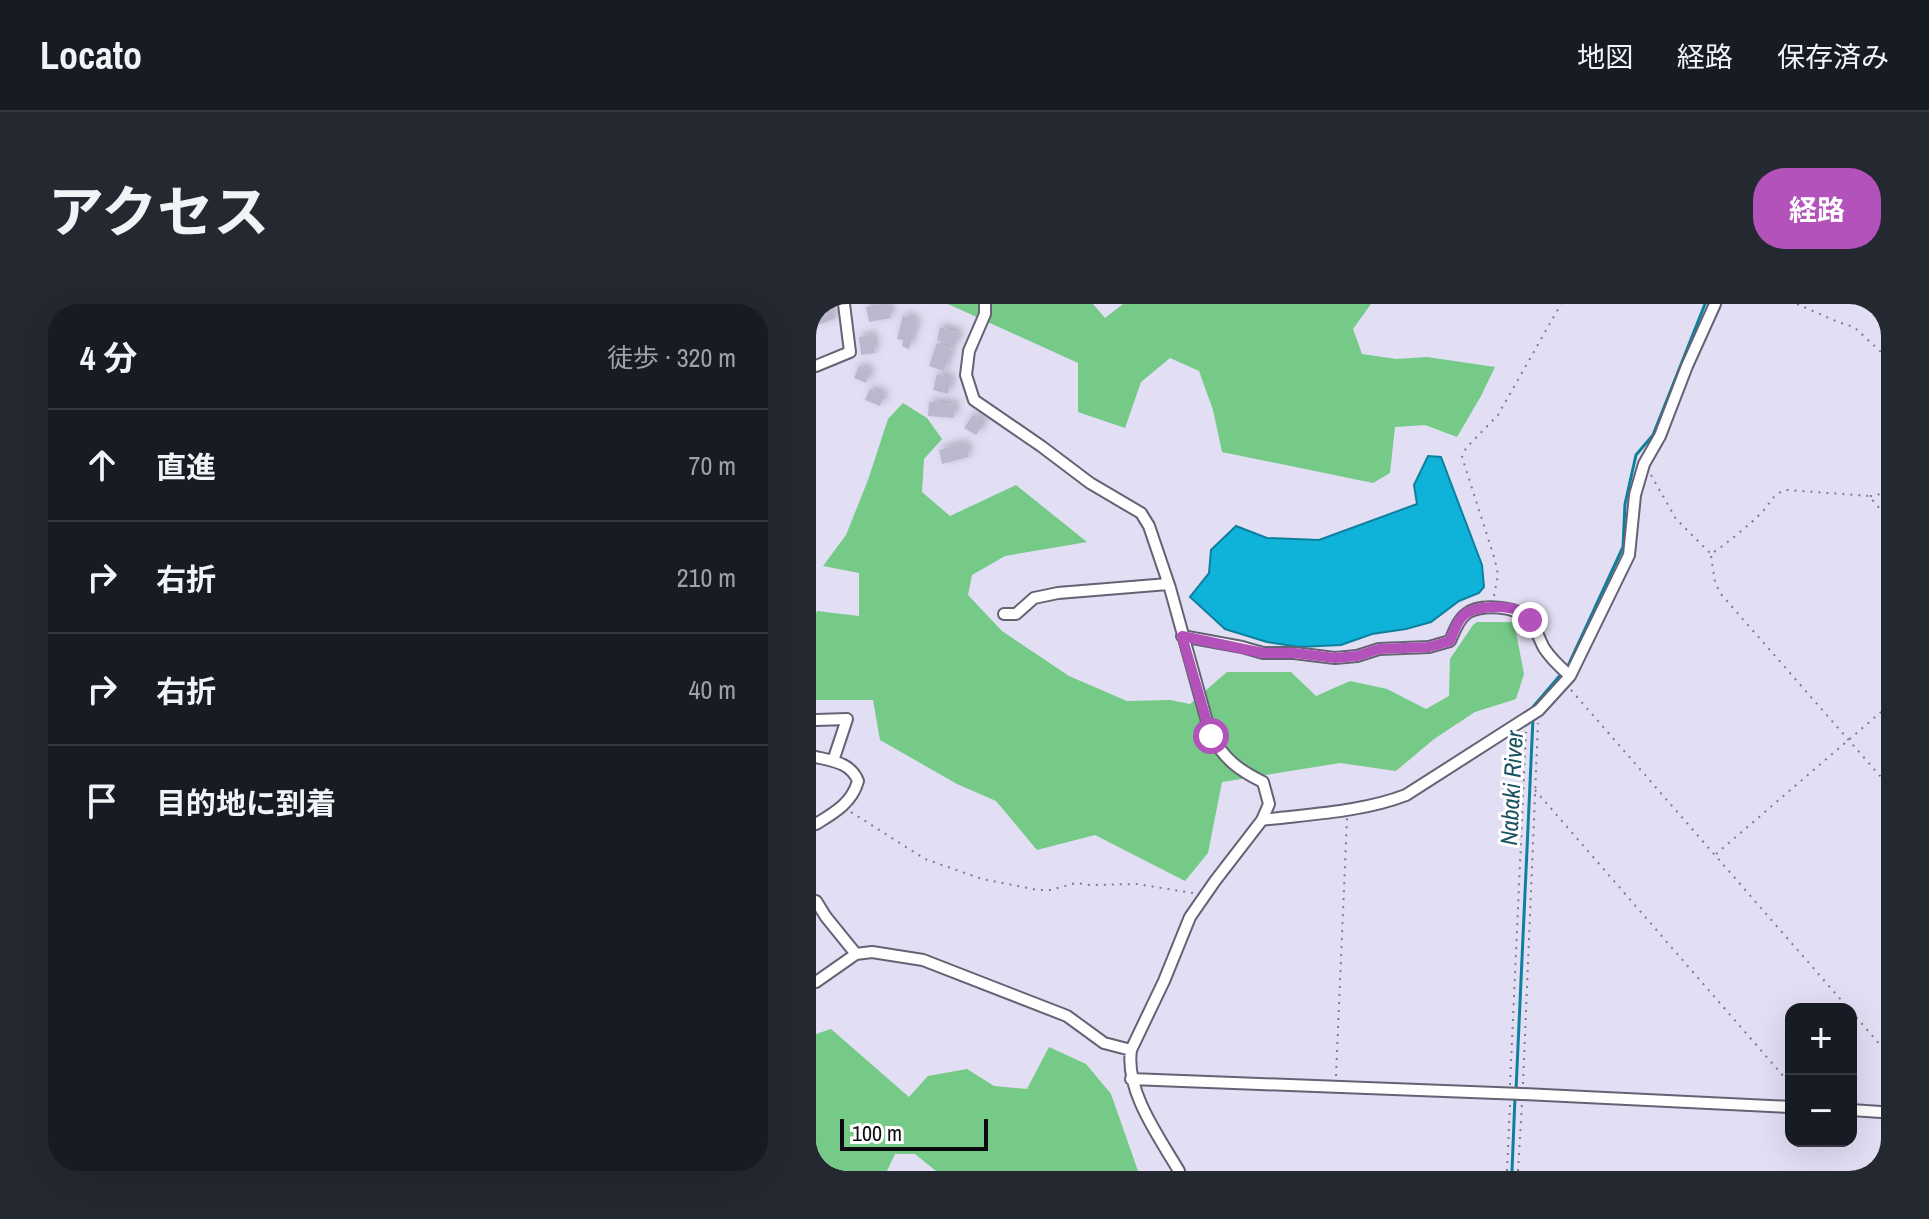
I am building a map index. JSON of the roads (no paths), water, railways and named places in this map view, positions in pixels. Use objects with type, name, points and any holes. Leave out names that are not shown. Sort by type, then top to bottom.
[{"type":"street","points":[[816,307],[822,304]]},
{"type":"street","points":[[816,366],[850,352],[844,304]]},
{"type":"street","points":[[985,304],[985,314],[969,351],[966,375],[974,400],[1090,483],[1141,513],[1149,526],[1168,584],[1211,736],[1225,758],[1263,782],[1269,804],[1262,820],[1190,917],[1131,1050],[1131,1079],[1148,1118],[1179,1171]]},
{"type":"street","points":[[1262,820],[1347,809],[1406,795],[1539,710],[1565,675],[1629,555],[1635,495],[1644,464],[1660,436],[1715,304]]},
{"type":"street","points":[[1004,614],[1016,614],[1034,598],[1168,584]]},
{"type":"street","points":[[1182,636],[1263,653],[1335,658],[1357,656],[1379,649],[1429,647],[1450,641],[1463,616],[1473,609],[1489,608],[1521,612],[1530,620],[1545,650],[1565,675]]},
{"type":"street","points":[[816,720],[847,719],[833,761]]},
{"type":"street","points":[[816,757],[845,764],[858,781],[843,808],[816,824]]},
{"type":"street","points":[[816,901],[856,954]]},
{"type":"street","points":[[816,982],[856,954],[872,952],[923,960],[1067,1016],[1104,1043],[1131,1050]]},
{"type":"street","points":[[1131,1079],[1785,1107]]},
{"type":"street","points":[[1857,1110],[1881,1112]]},
{"type":"water","points":[[1428,456],[1441,457],[1482,565],[1484,587],[1431,622],[1372,634],[1341,645],[1299,647],[1267,642],[1225,629],[1190,597],[1209,573],[1211,550],[1236,526],[1267,538],[1319,540],[1417,504],[1414,485]]},
{"type":"waterway","name":"Nabaki River","points":[[1533,710],[1568,666],[1623,547],[1625,504],[1636,455],[1653,435],[1705,304]]},
{"type":"waterway","name":"Nabaki River","points":[[1516,1090],[1533,718]]},
{"type":"waterway","name":"Nabaki River","points":[[1512,1171],[1515,1097]]}]
